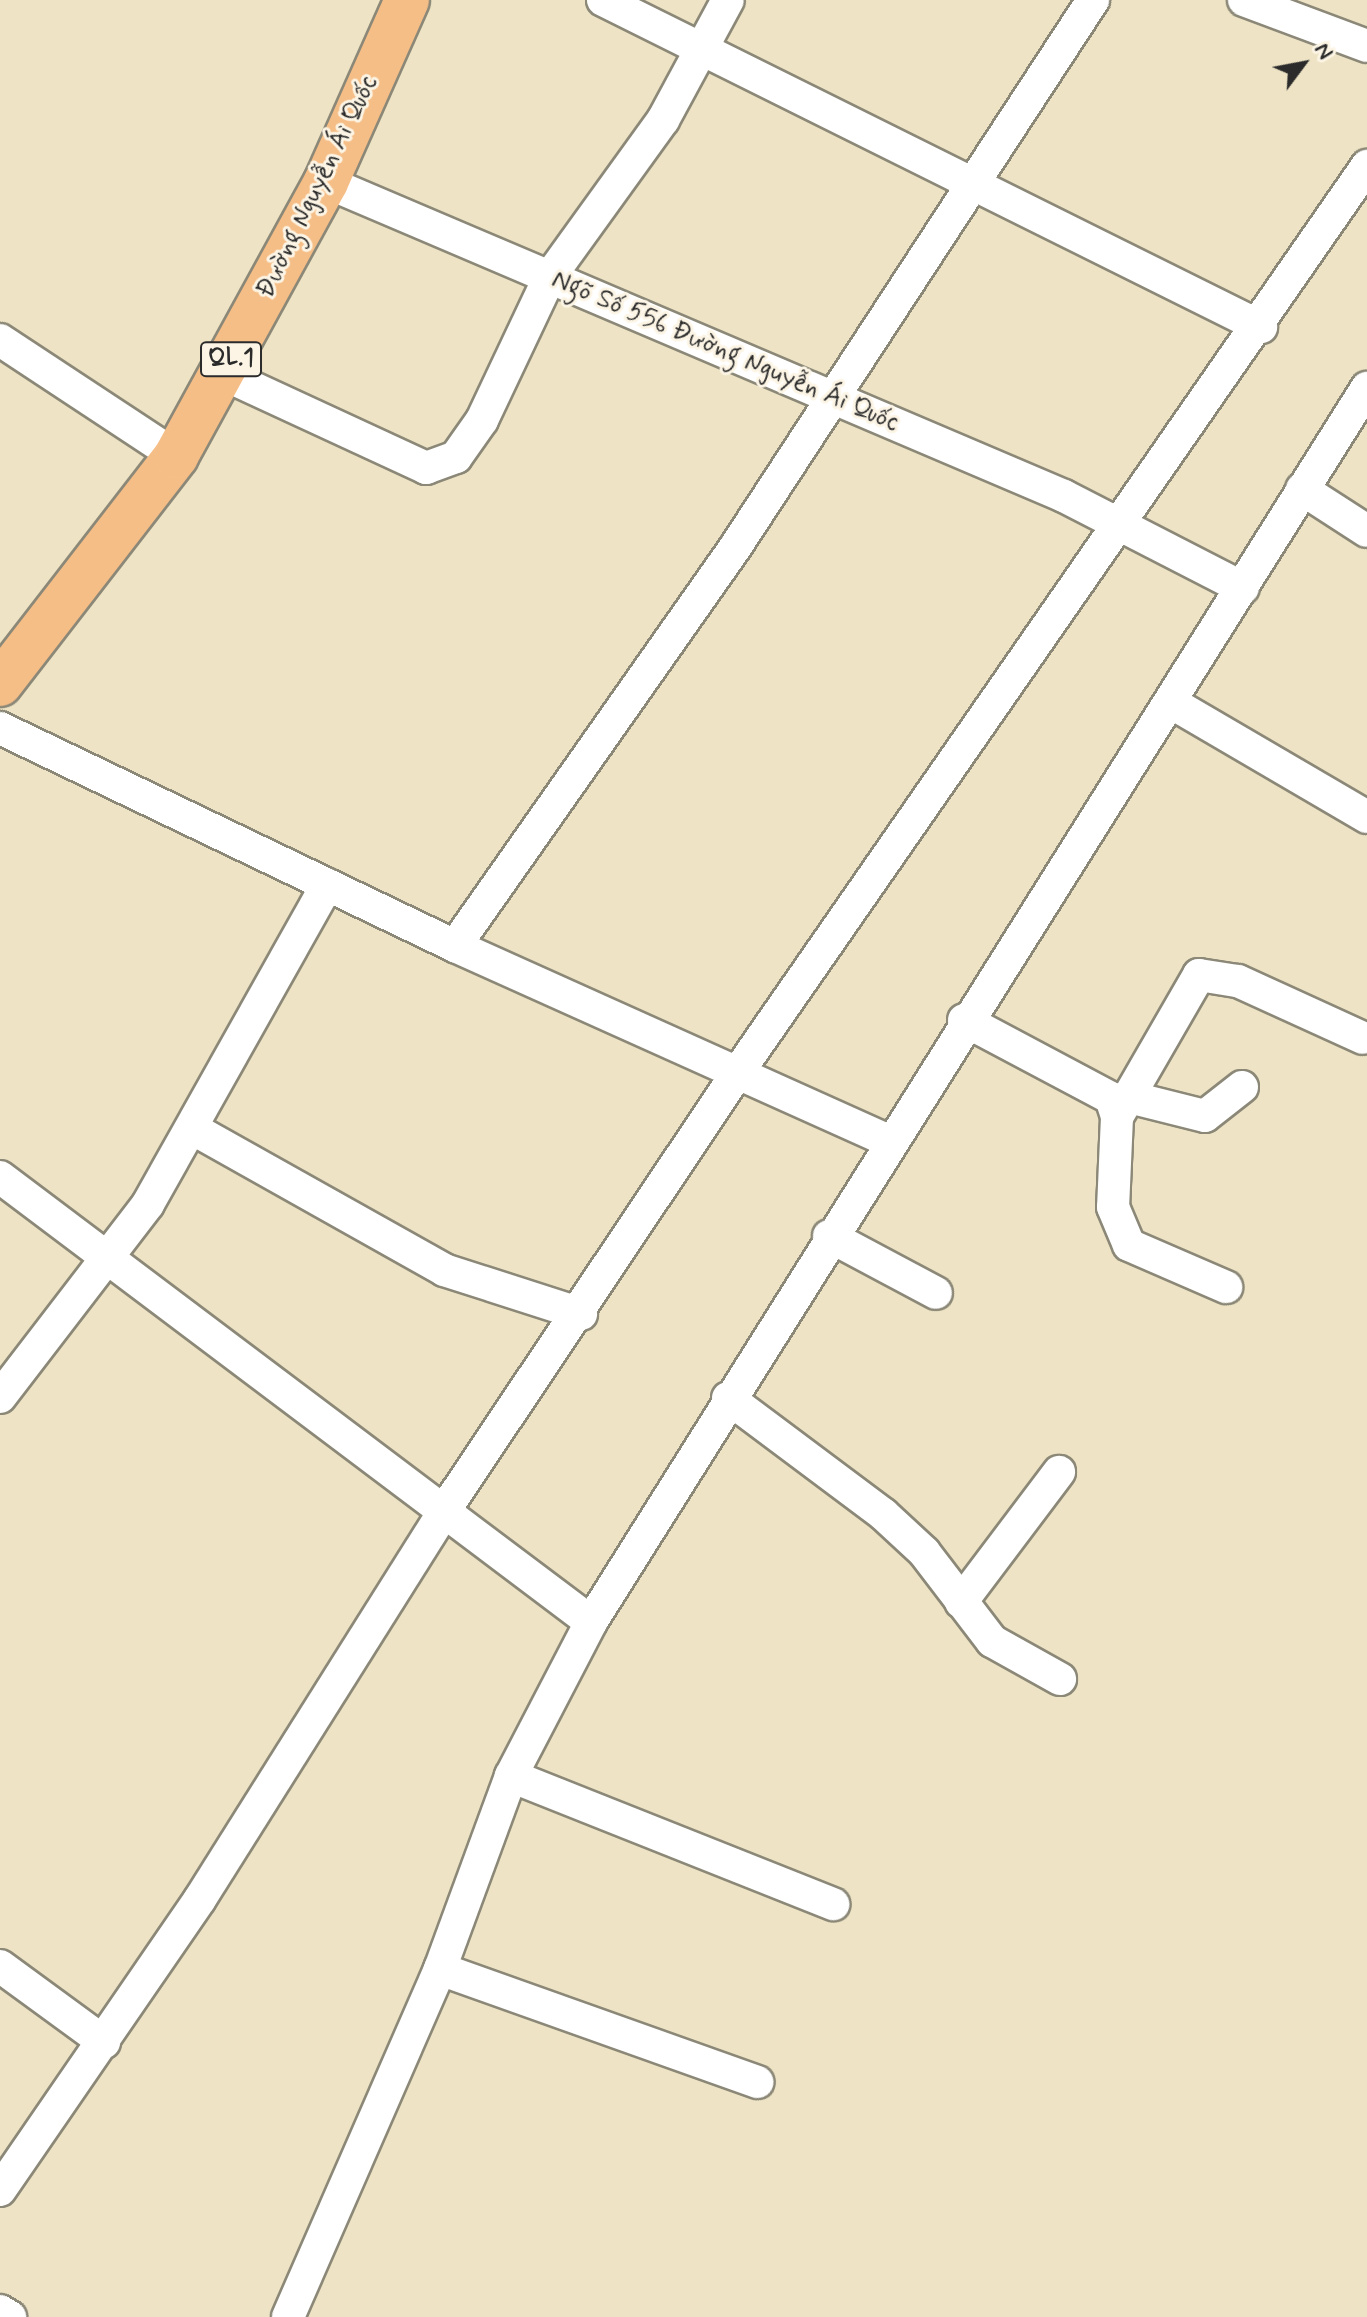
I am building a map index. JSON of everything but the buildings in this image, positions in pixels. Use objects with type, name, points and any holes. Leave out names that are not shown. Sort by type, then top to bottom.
[{"type":"highway","name":"Đường Nguyễn Ái Quốc","points":[[0,684],[176,456],[326,182],[407,0]]},
{"type":"street","points":[[603,0],[1261,327]]},
{"type":"street","points":[[223,374],[426,468],[442,467],[482,420],[549,278],[643,151],[728,0]]},
{"type":"street","points":[[455,946],[834,400],[976,187],[1093,0]]},
{"type":"street","points":[[1244,0],[1367,46]]},
{"type":"street","points":[[0,2190],[104,2042],[442,1514],[581,1314],[736,1075],[1261,327],[1367,166]]},
{"type":"street","name":"Ngõ Số 556 Đường Nguyễn Ái Quốc","points":[[326,182],[1122,525],[1243,588]]},
{"type":"street","points":[[0,340],[176,456]]},
{"type":"street","points":[[288,2317],[440,1969],[511,1776],[591,1622],[964,1020],[1172,703],[1367,388]]},
{"type":"street","points":[[1302,489],[1367,531]]},
{"type":"street","points":[[1172,703],[1367,817]]},
{"type":"street","points":[[0,728],[455,946],[888,1141]]},
{"type":"street","points":[[0,1397],[108,1259],[195,1130],[327,885]]},
{"type":"street","points":[[1226,1287],[1129,1245],[1113,1207],[1125,1108],[1191,984],[1208,973],[1363,1038]]},
{"type":"street","points":[[964,1020],[1101,1088],[1125,1108],[1205,1116],[1242,1087]]},
{"type":"street","points":[[195,1130],[444,1270],[581,1314]]},
{"type":"street","points":[[0,1177],[442,1514],[591,1622]]},
{"type":"street","points":[[829,1236],[936,1293]]},
{"type":"street","points":[[728,1398],[883,1514],[992,1641],[1060,1679]]},
{"type":"street","points":[[961,1602],[1059,1472]]},
{"type":"street","points":[[511,1776],[833,1904]]},
{"type":"street","points":[[0,1966],[104,2042]]},
{"type":"street","points":[[440,1969],[758,2082]]},
{"type":"street","points":[[0,2311],[10,2317]]}]
